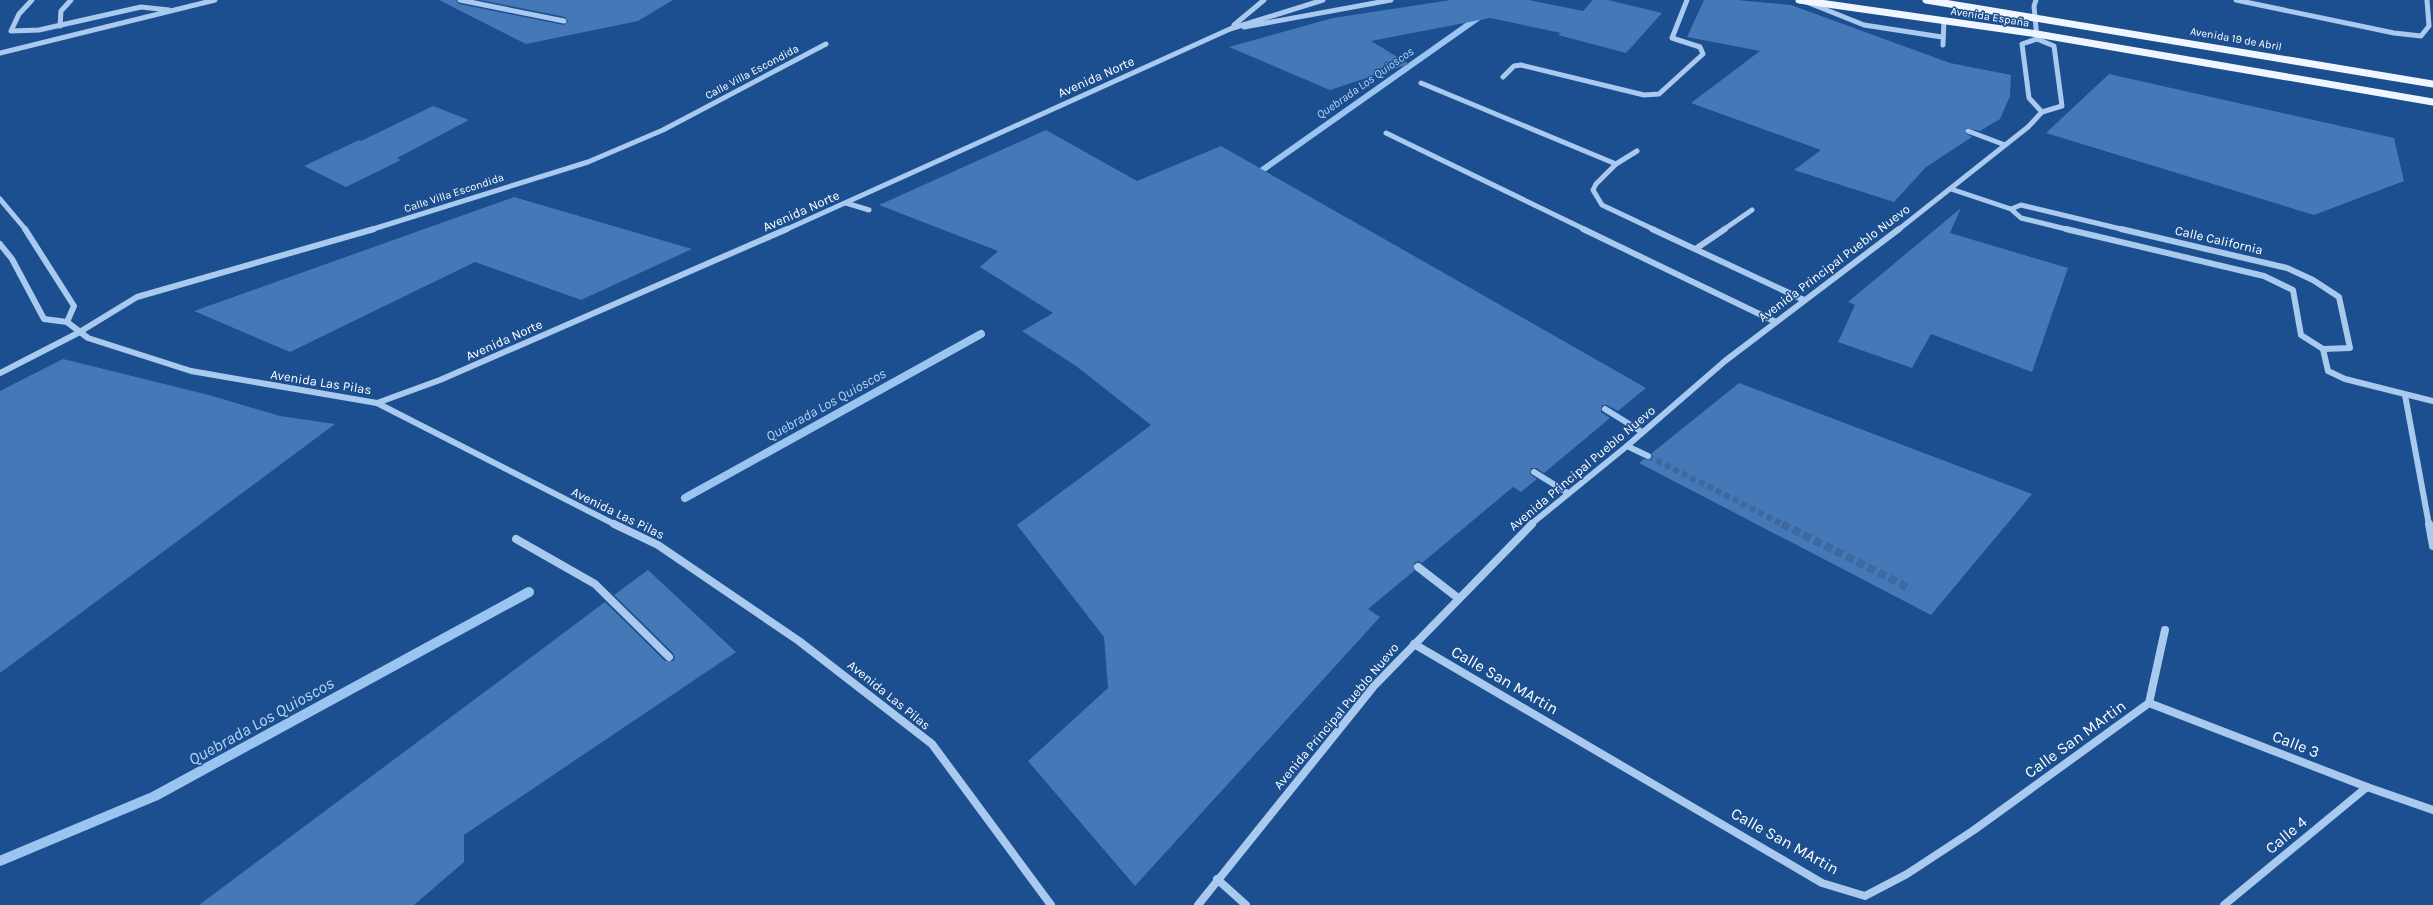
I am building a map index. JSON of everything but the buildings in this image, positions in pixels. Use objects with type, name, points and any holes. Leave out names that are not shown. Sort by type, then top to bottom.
[{"type":"main road","name":"Avenida España","points":[[1799,0],[1944,20],[2037,36]]},
{"type":"main road","name":"Avenida España","points":[[1926,0],[2035,17]]},
{"type":"main road","name":"Avenida 19 de Abril","points":[[2035,17],[2433,84]]},
{"type":"main road","points":[[2037,36],[2433,102]]},
{"type":"street","points":[[32,0],[19,14],[11,31],[24,32],[60,26],[141,7],[171,11]]},
{"type":"street","points":[[60,26],[58,15],[71,0]]},
{"type":"street","points":[[0,53],[215,0]]},
{"type":"street","points":[[460,0],[564,21]]},
{"type":"street","name":"Avenida Norte","points":[[1230,29],[1264,0]]},
{"type":"street","name":"Avenida Norte","points":[[377,403],[440,380],[846,202],[1230,29],[1266,16],[1323,0]]},
{"type":"street","points":[[1230,29],[1272,23],[1391,0]]},
{"type":"street","points":[[1503,77],[1514,66],[1520,65],[1644,95],[1659,94],[1703,54],[1700,47],[1672,38],[1687,0]]},
{"type":"street","points":[[1803,0],[1815,7],[1864,25],[1942,37]]},
{"type":"street","points":[[2036,0],[2034,6],[2037,36],[2022,44],[2029,98],[2042,112]]},
{"type":"street","points":[[2236,0],[2394,33],[2421,36],[2429,26],[2428,0]]},
{"type":"street","points":[[1943,44],[1942,37],[1944,20]]},
{"type":"street","name":"Avenida Principal Pueblo Nuevo","points":[[1198,905],[1217,879],[1374,686],[1528,527],[1627,446],[1725,361],[1951,189],[2006,145],[2042,112],[2062,106],[2054,46],[2037,36]]},
{"type":"street","name":"Calle Villa Escondida","points":[[0,373],[78,333],[137,297],[421,215],[588,162],[663,130],[826,44]]},
{"type":"street","points":[[1421,83],[1616,164]]},
{"type":"street","points":[[1968,131],[2006,145]]},
{"type":"street","points":[[1386,133],[1776,322]]},
{"type":"street","points":[[1637,151],[1616,164],[1596,184],[1593,190],[1602,205],[1697,248],[1804,300]]},
{"type":"street","name":"Calle California","points":[[1951,189],[2011,209],[2021,218],[2264,276],[2293,290],[2301,335],[2323,350],[2350,348],[2339,297],[2314,280],[2287,268],[2021,205],[2011,209]]},
{"type":"street","points":[[0,200],[25,228],[74,306],[67,322],[44,319],[12,259],[0,244]]},
{"type":"street","points":[[846,202],[869,210]]},
{"type":"street","points":[[1697,248],[1752,210]]},
{"type":"street","name":"Avenida Las Pilas","points":[[67,322],[78,333],[95,341],[191,372],[377,403],[592,514],[658,545],[845,675],[932,744],[965,791],[1004,839],[1051,905]]},
{"type":"street","points":[[2323,350],[2328,371],[2345,379],[2433,401]]},
{"type":"street","points":[[2405,395],[2433,546]]},
{"type":"street","points":[[1605,409],[1642,432]]},
{"type":"street","points":[[1627,446],[1648,456]]},
{"type":"street","points":[[1534,472],[1568,493]]},
{"type":"street","points":[[516,539],[595,584],[669,657]]},
{"type":"street","points":[[1418,567],[1458,598]]},
{"type":"street","points":[[2150,703],[2165,630]]},
{"type":"street","name":"Calle San MArtin","points":[[1414,644],[1822,883],[1865,896],[1891,884],[1916,869],[2009,806],[2150,703]]},
{"type":"street","name":"Calle 3","points":[[2150,703],[2367,787],[2433,810]]},
{"type":"street","name":"Calle 4","points":[[2224,905],[2367,787]]},
{"type":"street","points":[[1217,879],[1246,905]]},
{"type":"waterway","name":"Quebrada Los Quioscos","points":[[1254,176],[1482,15]]},
{"type":"waterway","name":"Quebrada Los Quioscos","points":[[685,498],[981,334]]},
{"type":"waterway","name":"Quebrada Los Quioscos","points":[[0,861],[155,796],[529,592]]},
{"type":"tunnel","points":[[1648,456],[1784,525]]},
{"type":"tunnel","points":[[1782,524],[1911,589]]}]
